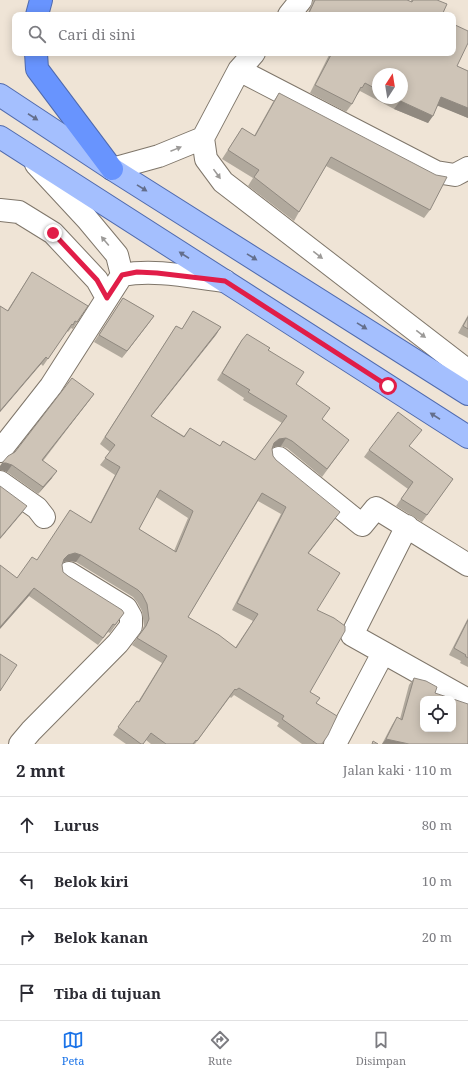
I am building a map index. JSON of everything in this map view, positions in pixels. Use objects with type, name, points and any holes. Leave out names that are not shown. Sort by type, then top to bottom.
[{"type":"highway","points":[[38,12],[41,0]]},
{"type":"highway","points":[[36,56],[37,69],[112,169]]},
{"type":"main road","points":[[0,95],[112,169],[468,394]]},
{"type":"main road","points":[[0,137],[468,437]]},
{"type":"street","points":[[291,12],[301,0]]},
{"type":"street","points":[[251,56],[239,70],[203,138],[206,159],[223,182],[468,371]]},
{"type":"street","points":[[239,70],[436,172],[455,175],[468,168]]},
{"type":"street","points":[[112,169],[159,156],[203,138]]},
{"type":"street","points":[[27,155],[87,219],[117,255],[122,275]]},
{"type":"street","points":[[0,210],[19,212],[53,233],[97,280],[107,298]]},
{"type":"street","points":[[0,451],[51,386],[122,275],[137,272],[157,273],[225,281]]},
{"type":"street","points":[[279,458],[362,525],[376,508],[468,565]]},
{"type":"street","points":[[0,482],[37,508],[44,517]]},
{"type":"street","points":[[407,526],[352,635],[468,700]]},
{"type":"street","points":[[20,744],[68,692],[118,643],[131,626],[131,617],[126,608],[69,573]]},
{"type":"street","points":[[335,744],[383,652]]},
{"type":"building","points":[[315,0],[407,0],[412,2],[413,0],[437,0],[447,4],[443,12],[309,12]]},
{"type":"building","points":[[456,25],[468,31],[468,43],[457,66],[468,71],[468,108],[441,97],[433,116],[407,104],[408,68],[372,68],[372,87],[365,83],[362,88],[361,87],[352,104],[315,85],[330,56],[456,56]]},
{"type":"building","points":[[279,93],[436,175],[447,177],[430,210],[331,157],[299,212],[254,177],[259,170],[228,150],[242,128],[255,136]]},
{"type":"building","points":[[32,272],[88,306],[77,322],[75,321],[73,325],[72,324],[48,359],[46,357],[0,411],[0,306],[8,311]]},
{"type":"building","points":[[123,298],[154,316],[127,351],[99,335]]},
{"type":"building","points":[[193,311],[221,327],[151,416],[184,437],[190,428],[220,446],[223,441],[255,460],[287,416],[248,392],[250,390],[222,373],[247,334],[270,348],[268,350],[304,372],[296,384],[330,408],[322,419],[349,440],[327,469],[292,441],[286,438],[279,439],[274,443],[272,449],[273,456],[276,460],[340,512],[308,553],[340,573],[317,610],[334,618],[345,626],[345,631],[310,692],[320,698],[316,703],[337,716],[322,744],[317,744],[282,719],[284,716],[239,688],[236,690],[235,689],[197,741],[196,740],[193,744],[166,744],[151,733],[143,744],[141,744],[118,727],[137,701],[139,702],[167,656],[137,638],[146,626],[149,619],[147,604],[142,594],[138,590],[81,555],[75,553],[68,555],[64,559],[62,565],[63,572],[122,610],[124,613],[115,625],[113,624],[103,638],[34,588],[0,627],[0,565],[17,578],[32,557],[37,560],[70,510],[91,523],[120,467],[105,458],[115,445],[105,437],[176,326],[182,329]],"holes":[[[160,490],[193,511],[176,552],[139,529]],[[262,493],[286,507],[237,603],[258,614],[236,648],[219,635],[188,617]]]},
{"type":"building","points":[[468,317],[468,329],[463,326]]},
{"type":"building","points":[[72,378],[94,394],[42,460],[57,471],[43,487],[12,465],[2,463],[8,456],[15,452]]},
{"type":"building","points":[[398,412],[422,430],[409,446],[453,479],[427,515],[401,499],[413,482],[369,450]]},
{"type":"building","points":[[0,486],[27,506],[0,538]]},
{"type":"building","points":[[468,620],[468,658],[465,656],[466,655],[454,648]]},
{"type":"building","points":[[0,654],[17,665],[0,691]]},
{"type":"building","points":[[414,678],[426,681],[437,687],[435,693],[444,696],[420,696],[420,732],[456,732],[456,700],[468,704],[468,744],[409,744],[386,739],[397,717],[402,720]]},
{"type":"route","points":[[53,233],[97,280],[107,298],[122,275],[137,272],[225,281],[388,386]]}]
